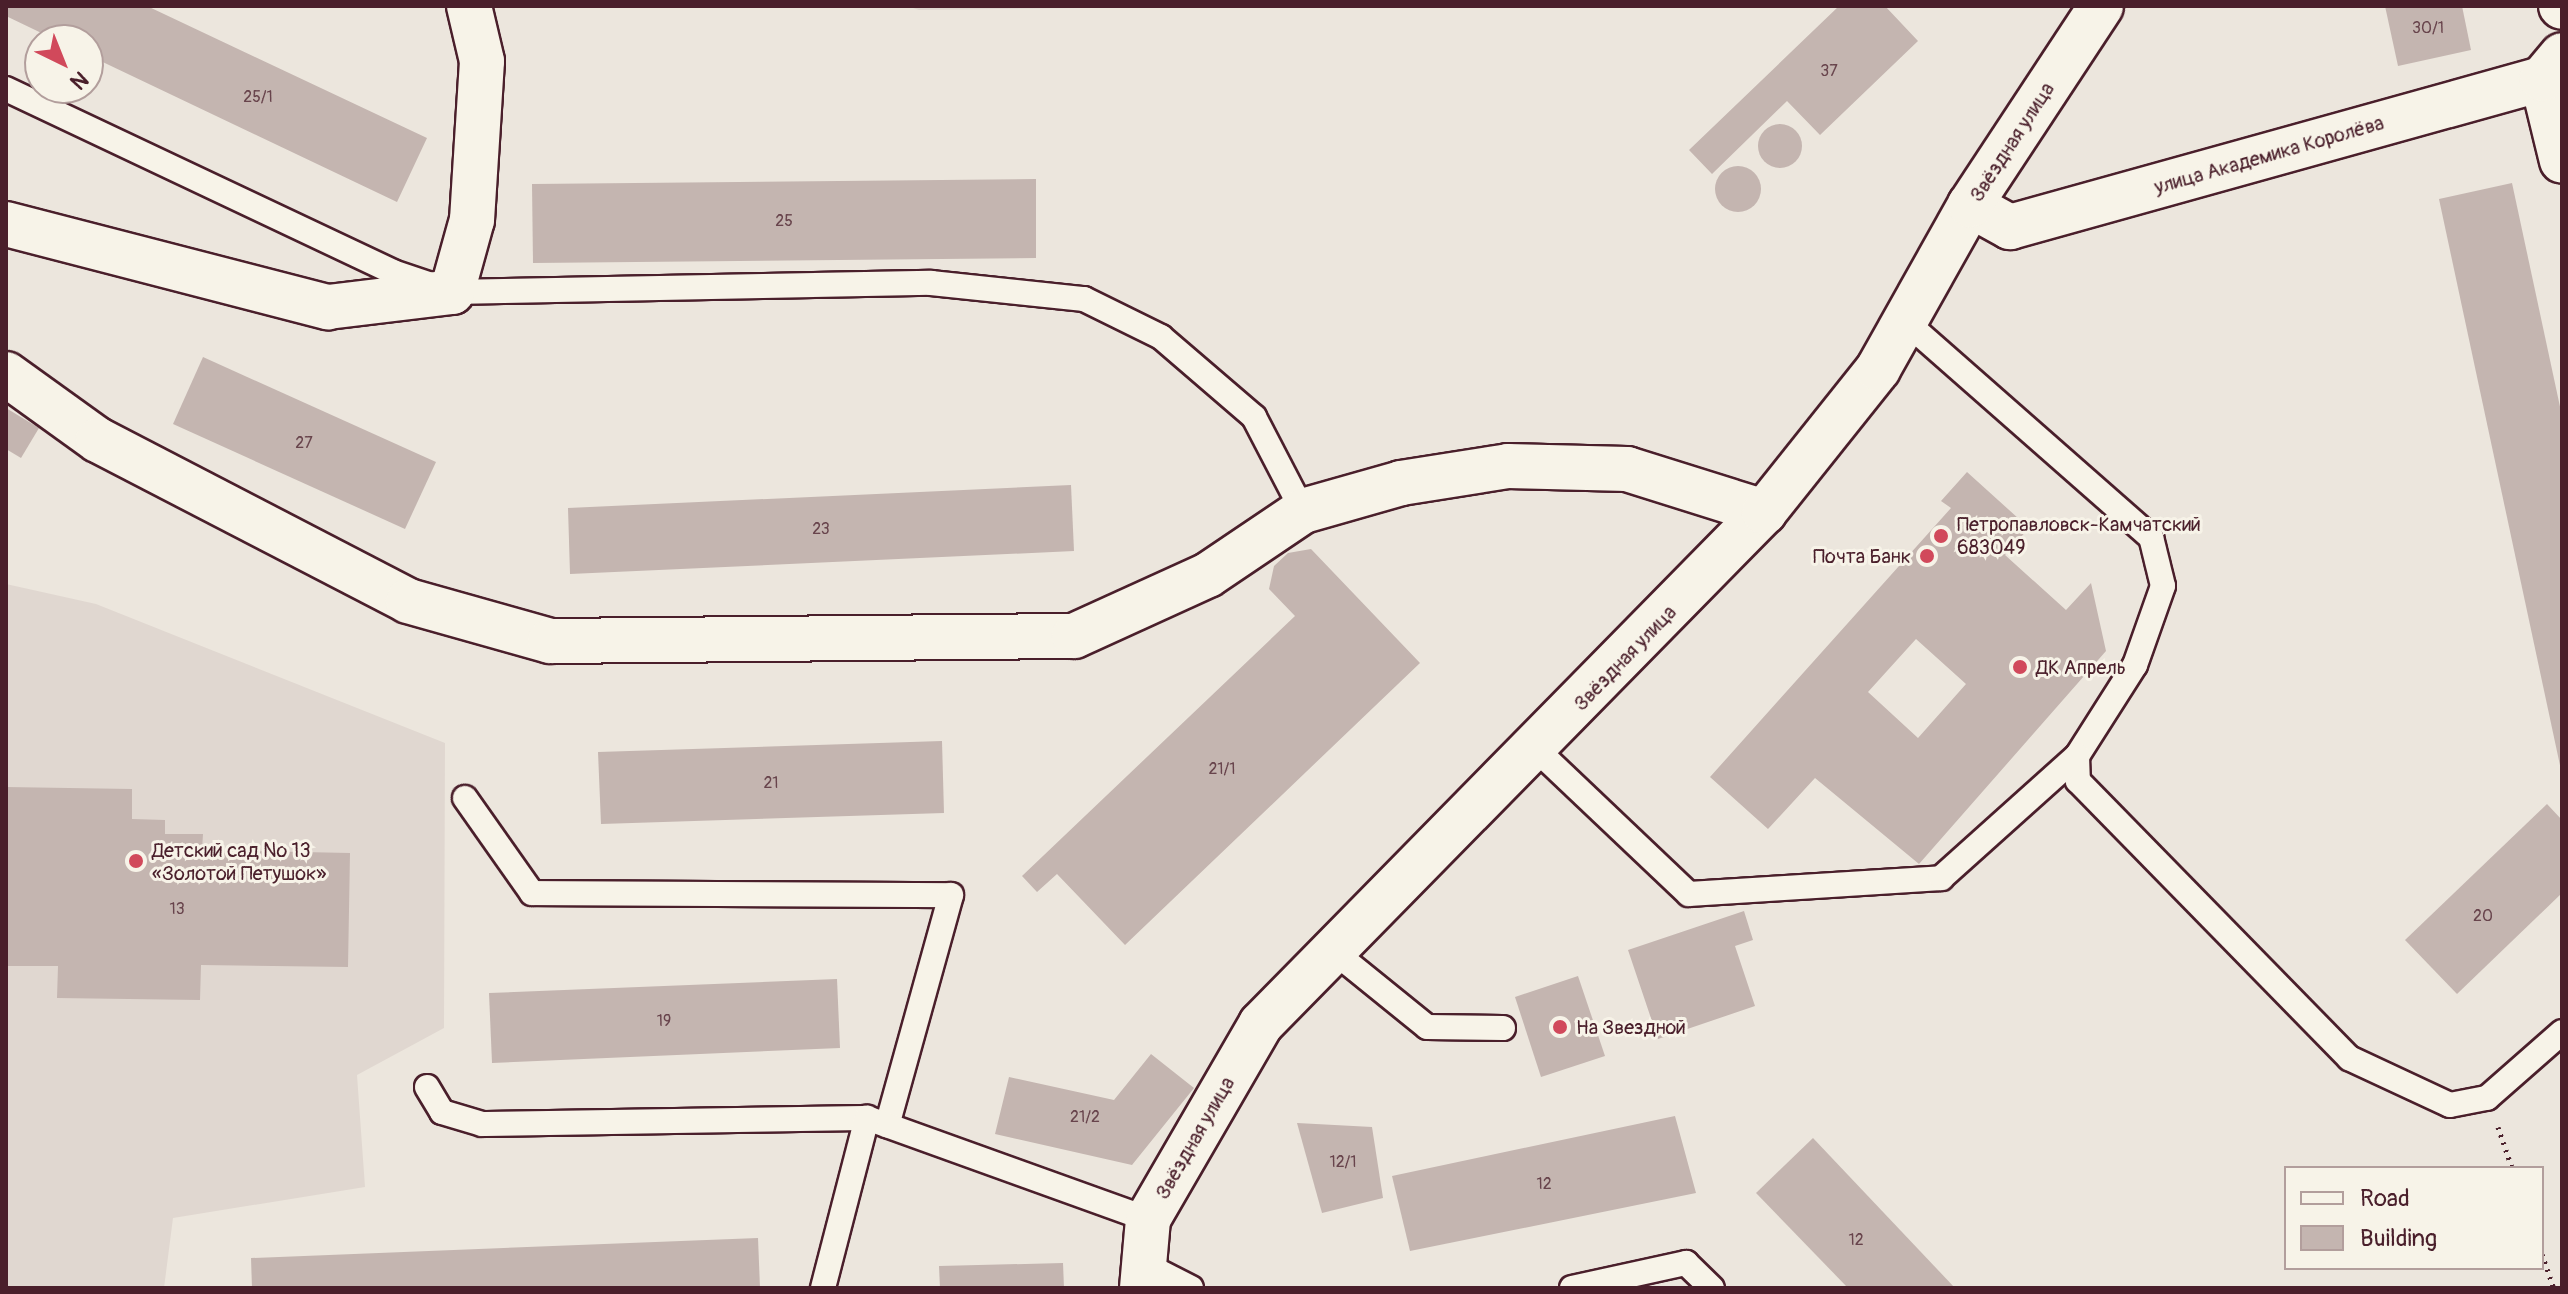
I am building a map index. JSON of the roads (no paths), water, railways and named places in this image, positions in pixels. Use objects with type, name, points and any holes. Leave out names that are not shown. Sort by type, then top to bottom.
[{"type":"street","points":[[6,224],[328,307],[452,292],[474,188],[482,61],[469,6]]},
{"type":"street","name":"Звёздная улица","points":[[1142,1275],[1148,1219],[1261,1024],[1332,950],[1537,750],[1764,512],[1907,323],[1970,205],[2101,6]]},
{"type":"street","points":[[2552,67],[2562,161]]},
{"type":"street","name":"улица Академика Королёва","points":[[1970,205],[2010,227],[2552,67]]},
{"type":"street","points":[[6,374],[98,440],[408,601],[550,641],[1074,636],[1208,575],[1303,511],[1401,483],[1508,466],[1627,469],[1764,512]]},
{"type":"lane","points":[[6,89],[393,272],[452,292],[931,283],[1084,299],[1161,337],[1254,417],[1303,511]]},
{"type":"lane","points":[[1537,750],[1689,894],[1941,878],[2077,756],[2135,665],[2163,586],[2151,537],[1907,323]]},
{"type":"lane","points":[[2077,756],[2078,781],[2349,1058],[2450,1105],[2487,1098],[2562,1032]]},
{"type":"lane","points":[[465,798],[532,893],[951,895],[823,1288]]},
{"type":"lane","points":[[1332,950],[1427,1027],[1503,1028]]},
{"type":"lane","points":[[427,1087],[442,1112],[482,1124],[877,1121],[1148,1219]]},
{"type":"lane","points":[[1572,1288],[1686,1263],[1712,1288]]},
{"type":"lane","points":[[1142,1275],[1191,1288]]},
{"type":"place","name":"Петропавловск-Камчатский 683049","points":[[1941,536]]},
{"type":"place","name":"Почта Банк","points":[[1927,556]]},
{"type":"place","name":"ДК Апрель","points":[[2020,667]]},
{"type":"place","name":"Детский сад № 13 «Золотой Петушок»","points":[[136,861]]},
{"type":"place","name":"На Звездной","points":[[1560,1027]]}]
